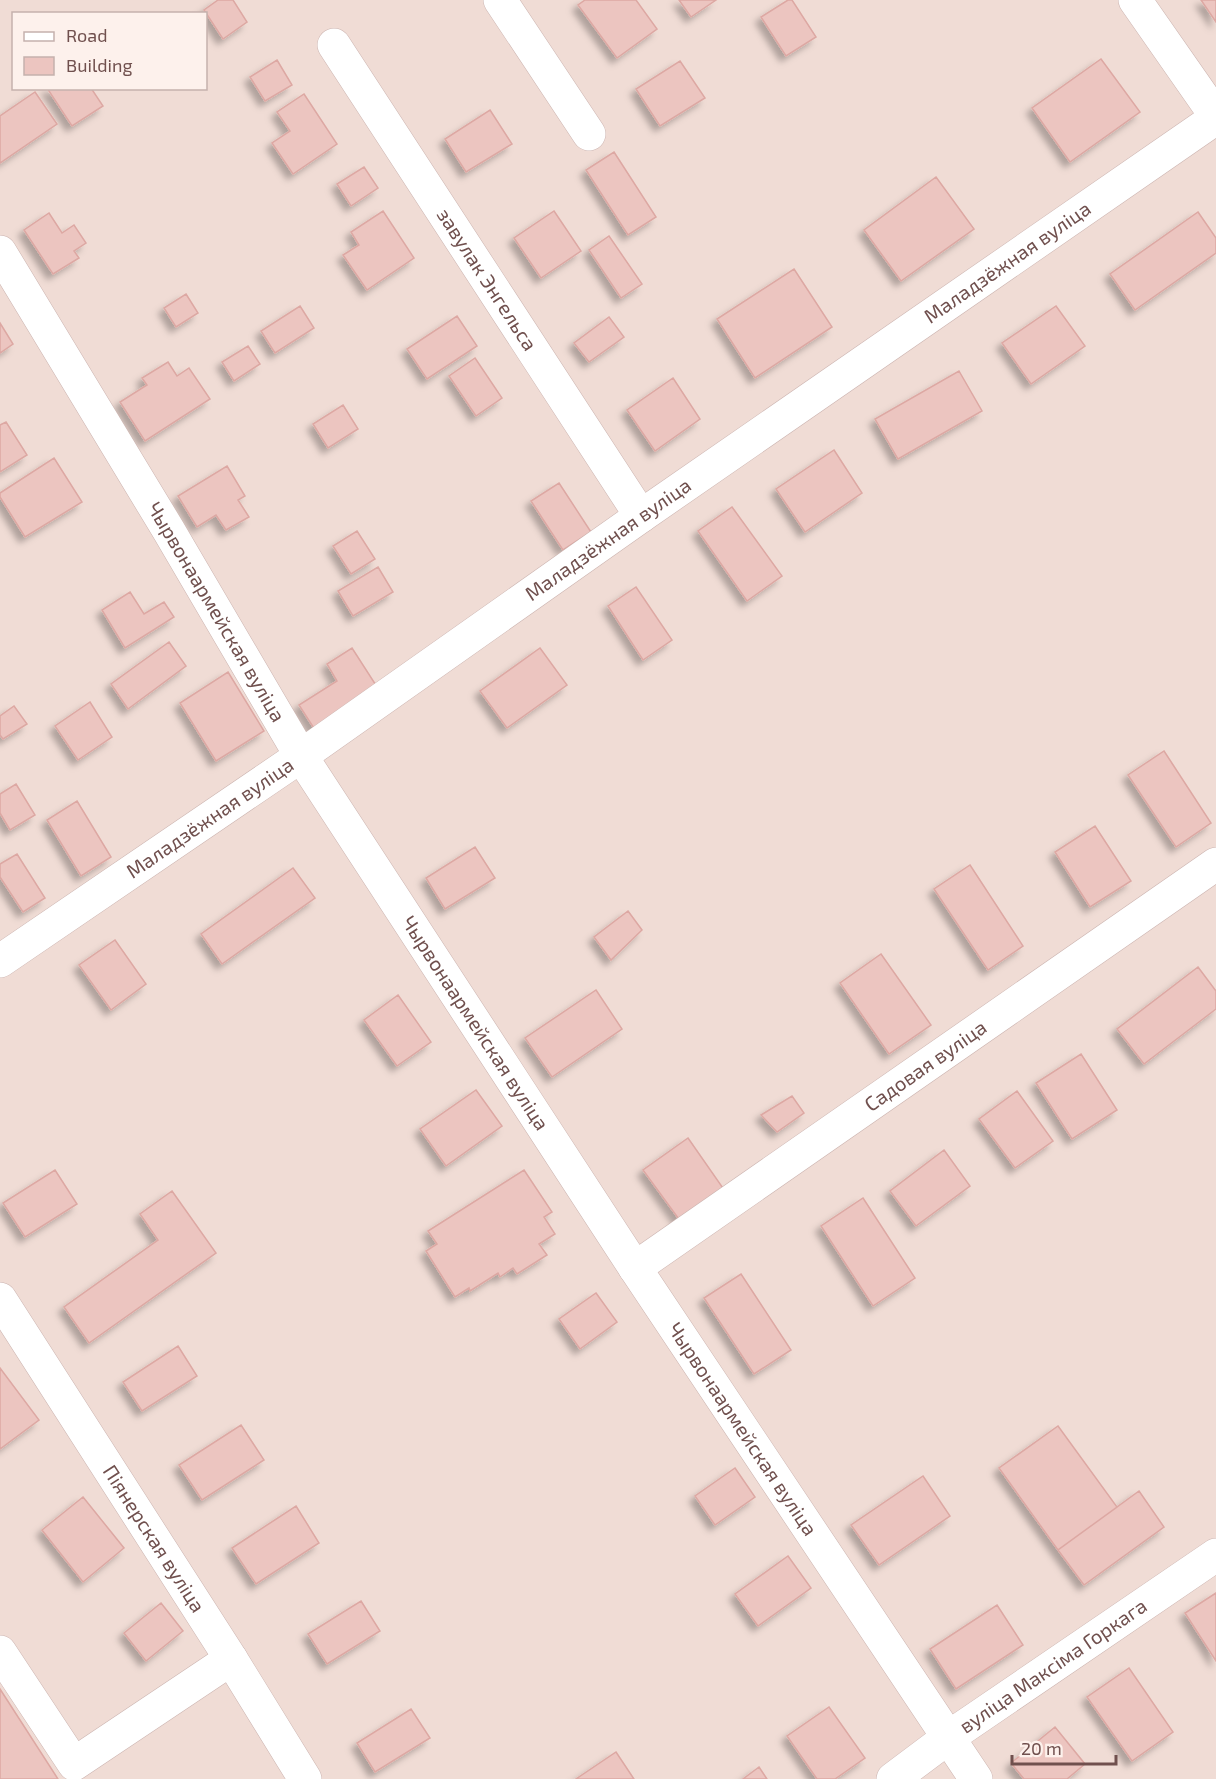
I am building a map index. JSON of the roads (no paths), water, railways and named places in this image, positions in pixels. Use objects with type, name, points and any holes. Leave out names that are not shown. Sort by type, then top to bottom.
[{"type":"street","points":[[500,0],[589,134]]},
{"type":"street","points":[[1135,0],[1216,117]]},
{"type":"street","name":"завулак Энгельса","points":[[334,45],[641,516]]},
{"type":"street","name":"Маладзёжная вуліца","points":[[0,961],[301,756],[641,516],[1216,117]]},
{"type":"street","name":"Чырвонаармейская вуліца","points":[[0,252],[169,531],[301,756],[635,1268],[976,1779]]},
{"type":"street","name":"Садовая вуліца","points":[[635,1268],[1216,864]]},
{"type":"street","name":"Піянерская вуліца","points":[[0,1299],[231,1659],[305,1779]]},
{"type":"street","name":"вуліца Максіма Горкага","points":[[893,1779],[949,1737],[1216,1555]]},
{"type":"street","points":[[0,1652],[78,1771],[231,1659]]}]
